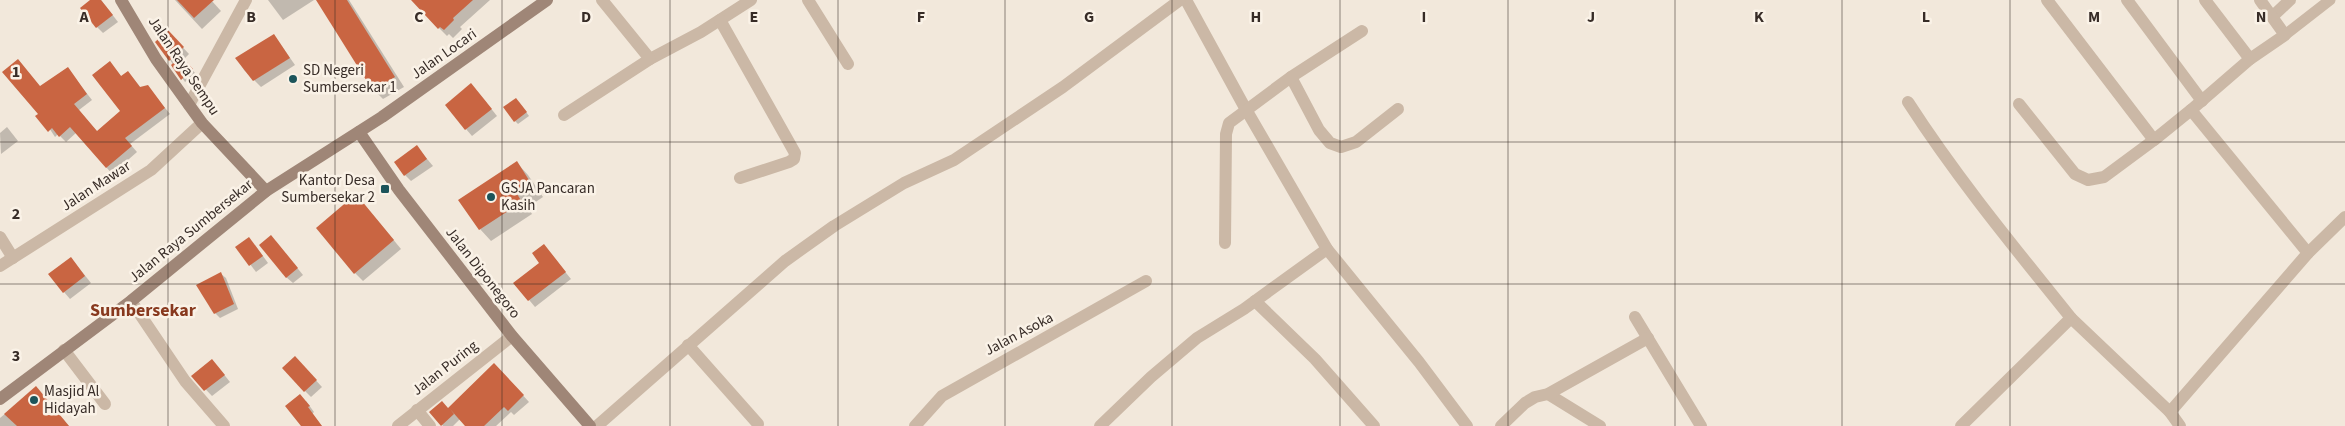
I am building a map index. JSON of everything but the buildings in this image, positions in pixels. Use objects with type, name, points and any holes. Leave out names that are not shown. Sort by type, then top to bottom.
[{"type":"main road","name":"Jalan Raya Sempu","points":[[121,0],[156,59],[189,106],[202,123],[266,191]]},
{"type":"main road","name":"Jalan Locari","points":[[359,132],[548,0]]},
{"type":"main road","name":"Jalan Raya Sumbersekar","points":[[0,399],[130,300],[266,191],[359,132]]},
{"type":"main road","name":"Jalan Diponegoro","points":[[359,132],[399,190],[512,336],[589,425]]},
{"type":"street","points":[[189,106],[246,0]]},
{"type":"street","points":[[602,0],[650,59]]},
{"type":"street","points":[[564,115],[650,59],[701,32],[750,0]]},
{"type":"street","points":[[808,0],[848,64]]},
{"type":"street","points":[[589,425],[688,345],[785,261],[834,226],[904,184],[954,160],[1063,87],[1180,0]]},
{"type":"street","points":[[1186,0],[1327,249],[1419,362],[1467,426]]},
{"type":"street","points":[[2048,0],[2154,140]]},
{"type":"street","points":[[2128,0],[2202,101]]},
{"type":"street","points":[[2205,0],[2250,59]]},
{"type":"street","points":[[2019,104],[2075,174],[2088,180],[2104,177],[2154,140],[2250,59],[2285,35],[2260,0]]},
{"type":"street","points":[[2273,16],[2290,0]]},
{"type":"street","points":[[720,20],[795,153],[794,158],[789,162],[740,178]]},
{"type":"street","points":[[1225,244],[1226,134],[1232,119],[1362,31]]},
{"type":"street","points":[[1292,77],[1319,130],[1330,143],[1341,147],[1356,142],[1398,110]]},
{"type":"street","points":[[1908,102],[1936,146],[2006,240],[2071,318],[2170,412],[2180,426]]},
{"type":"street","points":[[2191,110],[2308,253]]},
{"type":"street","name":"Jalan Mawar","points":[[0,266],[151,170],[202,123]]},
{"type":"street","points":[[2170,412],[2308,253],[2345,217]]},
{"type":"street","points":[[0,237],[13,258]]},
{"type":"street","points":[[1100,426],[1151,377],[1197,338],[1255,301],[1327,249]]},
{"type":"street","name":"Jalan Asoka","points":[[915,426],[942,396],[992,366],[1146,281]]},
{"type":"street","points":[[130,300],[185,381],[224,426]]},
{"type":"street","points":[[1255,301],[1315,359],[1374,426]]},
{"type":"street","points":[[1635,317],[1701,426]]},
{"type":"street","points":[[1961,426],[2071,318]]},
{"type":"street","name":"Jalan Puring","points":[[398,426],[512,336]]},
{"type":"street","points":[[1501,426],[1525,403],[1535,397],[1548,394],[1648,338]]},
{"type":"street","points":[[688,345],[758,424]]},
{"type":"street","points":[[64,350],[105,404]]},
{"type":"street","points":[[1548,394],[1600,426]]},
{"type":"street","points":[[417,410],[430,426]]},
{"type":"lane","points":[[2285,35],[2330,0]]},
{"type":"place","name":"SD Negeri Sumbersekar 1","points":[[293,79]]},
{"type":"place","name":"Kantor Desa Sumbersekar 2","points":[[385,189]]},
{"type":"place","name":"GSJA Pancaran Kasih","points":[[491,197]]},
{"type":"place","name":"Masjid Al Hidayah","points":[[34,400]]},
{"type":"district","name":"Sumbersekar","points":[[143,310]]}]
